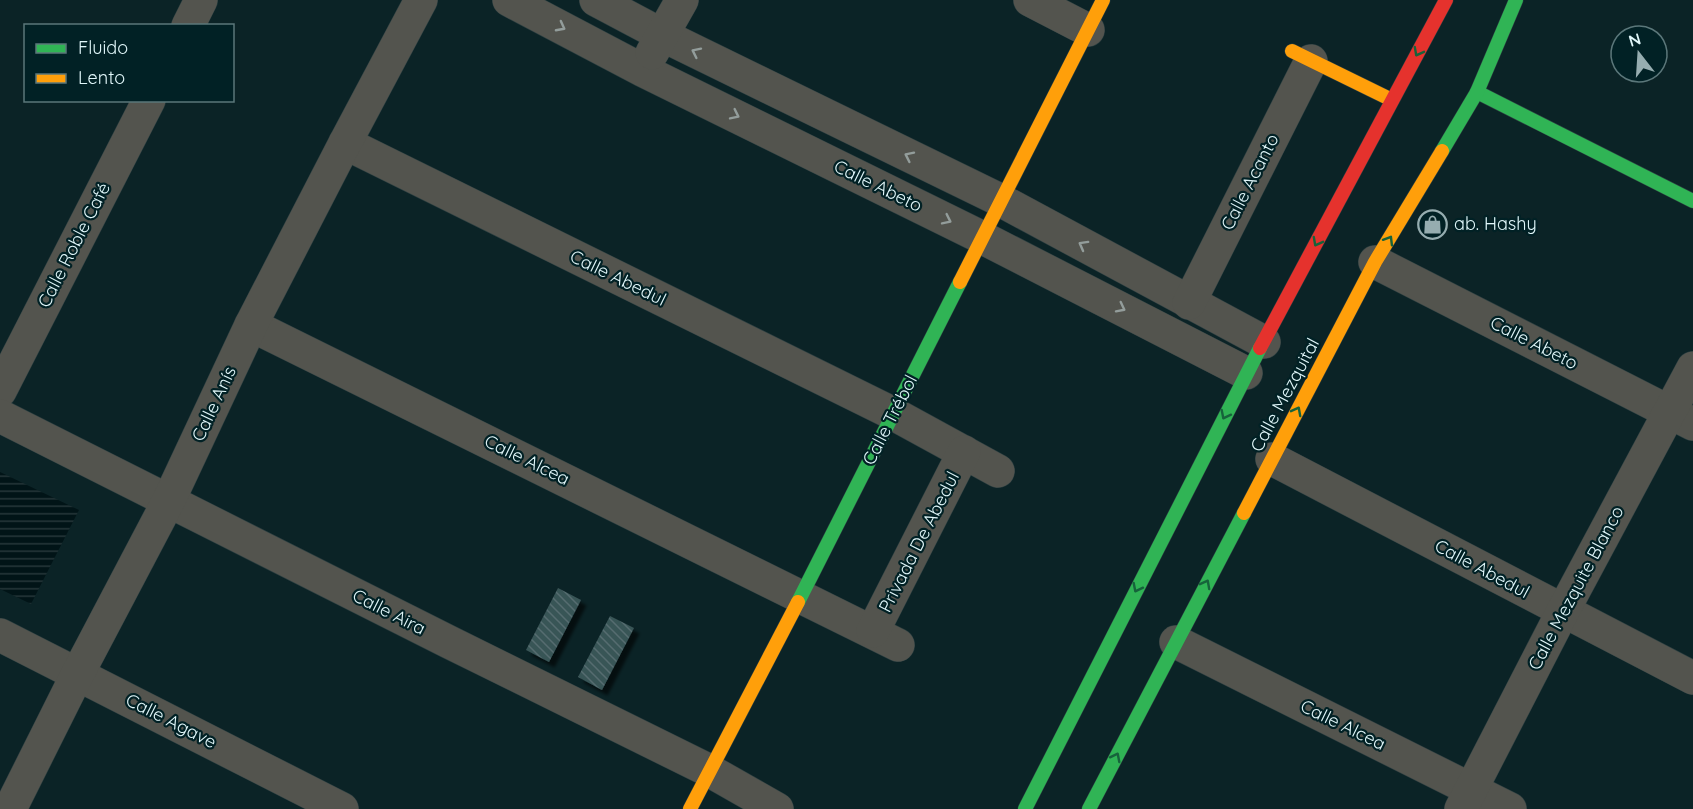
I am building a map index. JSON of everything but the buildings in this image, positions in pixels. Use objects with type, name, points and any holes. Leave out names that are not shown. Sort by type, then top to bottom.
[{"type":"main road","name":"Calle Trébol","points":[[690,809],[802,596],[892,413],[1103,0]]},
{"type":"main road","points":[[1024,809],[1246,373],[1446,0]]},
{"type":"main road","name":"Calle Mezquital","points":[[1089,809],[1375,262],[1477,92],[1516,0]]},
{"type":"main road","name":"Calle Acanto","points":[[1301,56],[1392,100]]},
{"type":"main road","points":[[1477,92],[1693,201]]},
{"type":"street","points":[[189,24],[201,0]]},
{"type":"street","name":"Calle Anís","points":[[10,809],[168,502],[251,324],[422,0]]},
{"type":"street","name":"Calle Abeto","points":[[509,0],[1246,373]]},
{"type":"street","points":[[596,0],[662,35],[1000,200],[1264,342]]},
{"type":"street","points":[[642,69],[682,0]]},
{"type":"street","points":[[1030,0],[1088,30]]},
{"type":"street","name":"Calle Acanto","points":[[1189,303],[1301,56]]},
{"type":"street","name":"Calle Roble Café","points":[[0,390],[148,102]]},
{"type":"street","name":"Calle Abedul","points":[[345,143],[892,413]]},
{"type":"street","name":"Calle Abeto","points":[[1375,262],[1681,418]]},
{"type":"street","name":"Calle Alcea","points":[[251,324],[802,596]]},
{"type":"street","name":"Calle Mezquite Blanco","points":[[1466,799],[1563,611],[1681,418],[1693,368]]},
{"type":"street","name":"Privada De Abedul","points":[[892,413],[998,471]]},
{"type":"street","name":"Calle Aira","points":[[0,416],[710,771],[777,809]]},
{"type":"street","name":"Privada De Abedul","points":[[802,596],[886,638],[964,452]]},
{"type":"street","name":"Calle Abedul","points":[[1272,459],[1693,678]]},
{"type":"street","name":"Calle Agave","points":[[0,635],[342,809]]},
{"type":"street","name":"Calle Alcea","points":[[1176,642],[1466,799],[1510,809]]},
{"type":"shaded area","points":[[0,472],[79,510],[31,604],[0,589]]},
{"type":"traffic: fast","points":[[1442,151],[1477,92],[1516,0]]},
{"type":"traffic: fast","points":[[1477,92],[1693,201]]},
{"type":"traffic: fast","points":[[798,602],[960,282]]},
{"type":"traffic: fast","points":[[1025,809],[1260,348]]},
{"type":"traffic: fast","points":[[1089,809],[1244,513]]},
{"type":"traffic: slow","points":[[960,282],[1103,0]]},
{"type":"traffic: slow","points":[[1292,51],[1392,100]]},
{"type":"traffic: slow","points":[[1244,513],[1375,262],[1442,151]]},
{"type":"traffic: slow","points":[[690,809],[798,602]]},
{"type":"traffic: jam","points":[[1260,348],[1446,0]]},
{"type":"place","name":"ab. Hashy","points":[[1433,224]]}]
